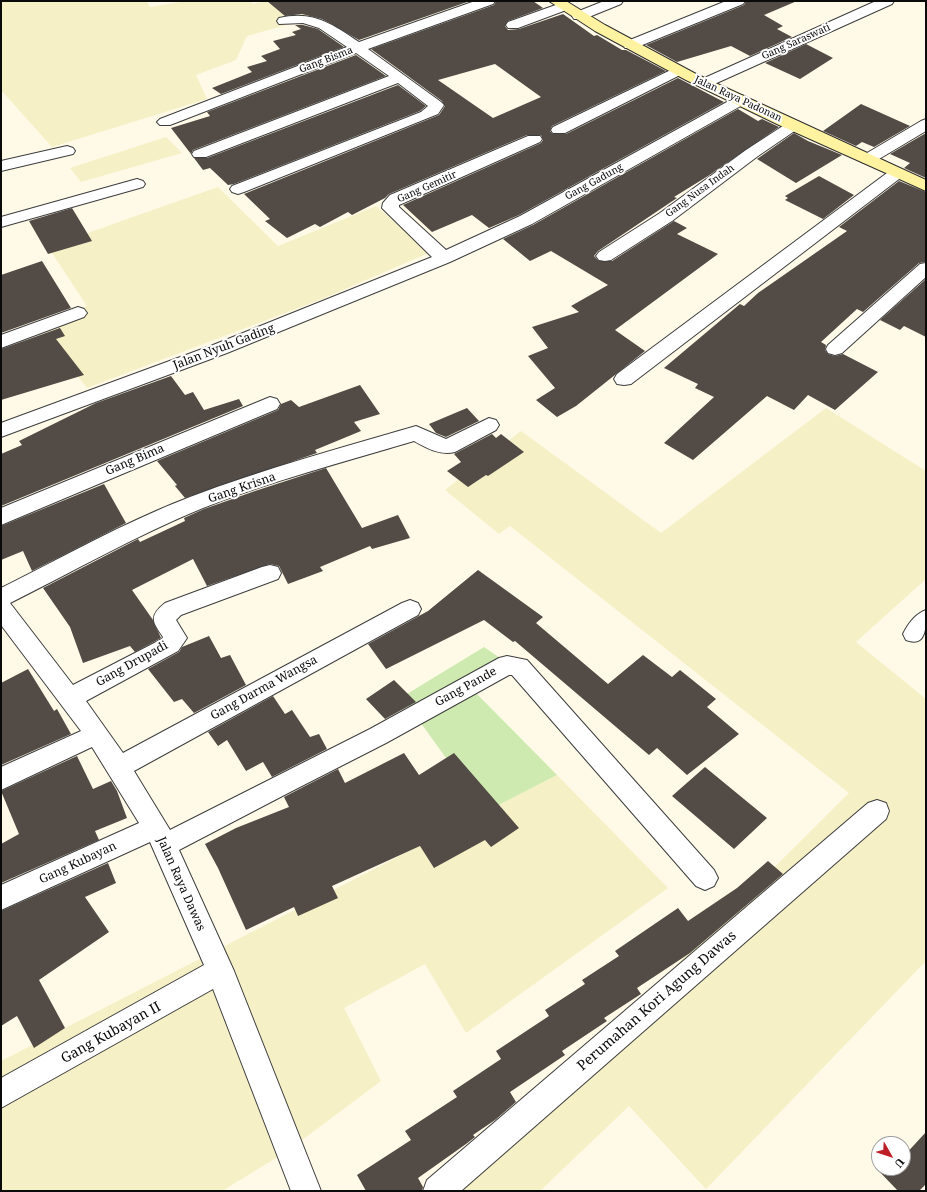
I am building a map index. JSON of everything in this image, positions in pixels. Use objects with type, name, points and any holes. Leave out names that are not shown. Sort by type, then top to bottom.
[{"type":"main road","name":"Jalan Raya Padonan","points":[[560,3],[578,16],[677,71],[926,186]]},
{"type":"street","name":"Gang Bisma","points":[[164,122],[357,48],[488,1]]},
{"type":"street","points":[[578,16],[616,1]]},
{"type":"street","points":[[630,46],[738,1]]},
{"type":"street","name":"Gang Saraswati","points":[[704,84],[887,1]]},
{"type":"street","points":[[513,25],[560,3]]},
{"type":"street","points":[[238,189],[433,111],[436,105],[400,77],[324,25],[316,21],[296,19],[284,21]]},
{"type":"street","points":[[559,130],[677,71]]},
{"type":"street","points":[[200,154],[400,77]]},
{"type":"street","name":"Gang Gadung","points":[[444,258],[526,220],[741,100]]},
{"type":"street","points":[[868,159],[926,124]]},
{"type":"street","name":"Gang Nusa Indah","points":[[605,256],[666,216],[752,153],[794,125]]},
{"type":"street","name":"Gang Gemitir","points":[[444,258],[390,208],[392,203],[396,199],[534,139]]},
{"type":"street","points":[[1,166],[67,151]]},
{"type":"street","points":[[624,379],[897,172]]},
{"type":"street","points":[[1,222],[137,184]]},
{"type":"street","name":"Jalan Nyuh Gading","points":[[1,430],[220,350],[444,258]]},
{"type":"street","points":[[835,349],[926,268]]},
{"type":"street","points":[[1,342],[78,313]]},
{"type":"street","name":"Gang Bima","points":[[1,517],[270,404]]},
{"type":"street","name":"Gang Krisna","points":[[1,598],[142,527],[196,503],[246,485],[416,433],[433,444],[448,448],[490,425]]},
{"type":"street","name":"Gang Drupadi","points":[[70,698],[170,645],[176,638],[165,622],[165,616],[173,609],[270,573]]},
{"type":"street","name":"Jalan Raya Dawas","points":[[1,608],[97,734],[160,836],[220,971],[306,1191]]},
{"type":"street","name":"Gang Darma Wangsa","points":[[118,768],[410,609]]},
{"type":"street","name":"Gang Pande","points":[[160,836],[283,783],[378,736],[510,664],[519,667],[705,878]]},
{"type":"street","points":[[1,779],[97,734]]},
{"type":"street","name":"Perumahan Kori Agung Dawas","points":[[438,1191],[877,811]]},
{"type":"street","name":"Gang Kubayan","points":[[1,898],[160,836]]},
{"type":"street","name":"Gang Kubayan II","points":[[1,1094],[220,971]]},
{"type":"shaded area","points":[[1,1],[147,1],[150,7],[186,1],[250,1],[253,4],[264,1],[297,1],[315,17],[247,36],[236,60],[196,75],[207,99],[52,147],[1,90]]},
{"type":"shaded area","points":[[166,137],[182,153],[81,182],[70,168]]},
{"type":"shaded area","points":[[218,187],[278,246],[376,206],[431,252],[322,299],[87,388],[36,324],[87,306],[48,247]]},
{"type":"shaded area","points":[[826,408],[926,471],[926,579],[856,642],[926,699],[926,961],[706,1189],[629,1106],[540,1191],[449,1191],[849,793],[510,526],[499,534],[445,490],[521,431],[661,533]]},
{"type":"shaded area","points":[[557,775],[668,888],[466,1033],[425,964],[344,1008],[381,1081],[286,1152],[222,1191],[1,1191],[1,1061]]},
{"type":"green space","points":[[484,647],[506,662],[470,687],[557,775],[485,812],[402,697]]},
{"type":"building","points":[[267,1],[470,1],[359,40],[322,19],[302,14],[285,16]]},
{"type":"building","points":[[496,1],[533,1],[543,8],[508,21],[505,26],[508,30],[519,29],[563,14],[594,36],[597,35],[622,50],[626,50],[666,71],[552,126],[550,131],[553,134],[566,134],[678,78],[724,102],[519,215],[489,228],[472,215],[432,232],[403,205],[541,143],[543,140],[541,135],[527,135],[389,194],[385,198],[352,215],[348,212],[320,227],[315,224],[287,238],[265,221],[270,219],[244,194],[439,115],[445,106],[442,101],[371,49],[494,5]],"holes":[[[495,64],[541,97],[493,118],[438,80]]]},
{"type":"building","points":[[746,1],[797,1],[764,15],[783,26],[777,29],[792,37],[750,56],[731,46],[677,62],[646,45],[744,5]]},
{"type":"building","points":[[295,25],[303,25],[318,29],[344,47],[221,94],[212,88],[252,72],[247,67],[267,61],[261,56],[280,49],[273,41],[296,35],[292,32],[301,29]]},
{"type":"building","points":[[806,44],[833,58],[800,79],[765,63]]},
{"type":"building","points":[[356,55],[386,76],[193,150],[191,154],[171,128],[210,116],[207,112]]},
{"type":"building","points":[[398,85],[426,106],[420,111],[234,184],[228,185],[210,168],[203,170],[194,158],[207,158]]},
{"type":"building","points":[[861,104],[910,126],[874,147],[862,142],[856,146],[823,131]]},
{"type":"building","points":[[738,109],[758,121],[762,119],[779,127],[708,176],[674,197],[677,198],[598,251],[594,256],[599,261],[612,261],[674,221],[687,228],[677,234],[718,254],[615,330],[645,351],[576,406],[557,417],[536,400],[555,388],[528,356],[548,348],[532,327],[579,312],[571,306],[608,285],[551,251],[530,261],[503,239],[533,225]]},
{"type":"building","points":[[794,133],[808,141],[842,155],[796,183],[757,159]]},
{"type":"building","points":[[926,133],[926,178],[904,168],[910,163],[890,154]]},
{"type":"building","points":[[819,176],[854,195],[823,219],[785,200],[788,198],[785,196]]},
{"type":"building","points":[[899,181],[926,192],[926,262],[919,263],[863,312],[857,309],[821,342],[826,345],[825,350],[828,354],[835,356],[843,354],[878,372],[835,410],[808,395],[794,410],[767,396],[693,460],[664,443],[714,397],[695,388],[698,384],[664,368],[740,304],[744,306],[758,293],[847,231],[839,227]]},
{"type":"building","points":[[72,208],[92,241],[48,254],[29,221]]},
{"type":"building","points":[[42,261],[71,308],[1,333],[1,275]]},
{"type":"building","points":[[926,279],[926,337],[904,326],[900,330],[880,320]]},
{"type":"building","points":[[60,328],[65,336],[56,339],[84,375],[1,400],[1,349]]},
{"type":"building","points":[[171,376],[185,395],[193,392],[204,410],[239,399],[243,406],[1,506],[1,454],[22,445],[19,441],[96,403]]},
{"type":"building","points":[[360,385],[380,414],[354,422],[361,431],[315,450],[317,453],[185,498],[175,486],[177,485],[157,461],[278,410],[281,404],[291,400],[299,407]]},
{"type":"building","points":[[467,408],[479,421],[446,437],[436,433],[429,424]]},
{"type":"building","points":[[492,434],[496,438],[501,434],[524,452],[488,476],[486,475],[468,487],[447,471],[461,462],[454,454]]},
{"type":"building","points":[[326,468],[362,528],[398,515],[410,538],[372,549],[370,546],[320,567],[323,571],[288,584],[279,566],[270,564],[207,586],[193,559],[132,590],[153,620],[161,638],[135,652],[130,646],[83,663],[70,627],[43,588],[138,539],[140,542],[185,521],[184,518],[204,509]]},
{"type":"building","points":[[104,484],[126,523],[32,571],[23,551],[1,560],[1,526]]},
{"type":"building","points":[[478,570],[543,617],[536,623],[608,684],[643,655],[672,677],[680,670],[716,699],[707,707],[739,734],[687,775],[657,748],[649,755],[515,641],[513,642],[484,620],[386,669],[368,644],[428,611]]},
{"type":"building","points":[[209,636],[221,658],[230,655],[246,685],[194,713],[182,699],[174,702],[148,669],[179,652],[182,647]]},
{"type":"building","points":[[28,669],[54,711],[57,709],[71,734],[1,765],[1,683]]},
{"type":"building","points":[[394,680],[416,702],[385,719],[366,699]]},
{"type":"building","points":[[273,696],[285,714],[292,710],[310,737],[319,734],[327,749],[272,777],[263,762],[246,771],[227,740],[218,746],[208,732]]},
{"type":"building","points":[[404,753],[419,775],[454,753],[519,828],[491,847],[485,840],[434,868],[420,846],[332,886],[338,898],[298,916],[294,907],[246,930],[218,868],[205,844],[236,828],[289,807],[284,797],[338,769],[345,783]]},
{"type":"building","points":[[77,756],[93,789],[111,781],[117,791],[127,818],[95,831],[99,840],[1,883],[1,844],[19,834],[1,791]]},
{"type":"building","points":[[705,767],[767,818],[734,849],[672,796]]},
{"type":"building","points":[[768,861],[783,874],[690,953],[637,988],[641,994],[604,1018],[607,1021],[562,1051],[565,1055],[510,1092],[516,1102],[495,1120],[473,1135],[475,1137],[466,1144],[418,1178],[423,1187],[422,1191],[366,1191],[357,1175],[411,1140],[405,1131],[457,1097],[453,1091],[501,1059],[496,1051],[549,1016],[545,1010],[585,984],[582,980],[619,956],[615,951],[678,908],[688,921],[737,888]]},
{"type":"building","points":[[108,863],[116,883],[85,897],[109,932],[39,980],[65,1028],[34,1048],[17,1016],[1,1026],[1,911]]},
{"type":"building","points":[[926,1132],[926,1184],[919,1191],[898,1191],[884,1176],[911,1176],[911,1148]]}]
